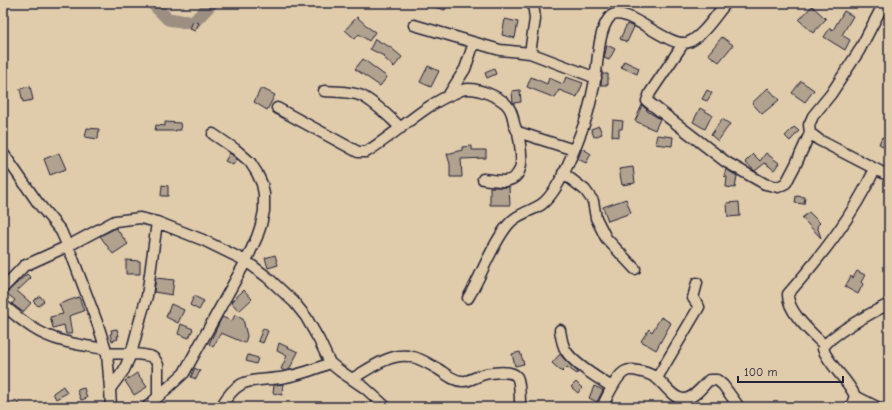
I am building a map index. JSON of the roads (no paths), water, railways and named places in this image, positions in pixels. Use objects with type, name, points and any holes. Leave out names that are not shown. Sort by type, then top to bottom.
[{"type":"street","points":[[530,53],[535,19],[534,3]]},
{"type":"street","points":[[726,3],[698,35],[689,42],[683,44],[650,93],[647,101],[726,162],[765,184],[778,188],[786,183],[796,164],[810,133],[812,116],[831,94],[859,52],[884,3]]},
{"type":"street","points":[[468,298],[507,226],[517,216],[541,204],[556,188],[583,127],[596,78],[603,32],[610,17],[613,15],[623,14],[670,39],[683,44]]},
{"type":"street","points":[[414,25],[500,50],[530,53],[596,78]]},
{"type":"street","points":[[448,96],[465,69],[474,43]]},
{"type":"street","points":[[277,108],[358,152],[366,152],[448,96],[466,89],[478,90],[491,95],[506,104],[513,113],[515,129],[518,132],[521,158],[519,172],[514,178],[506,181],[483,179]]},
{"type":"street","points":[[324,91],[348,93],[361,96],[375,105],[401,128]]},
{"type":"street","points":[[518,132],[574,150]]},
{"type":"street","points":[[810,133],[830,146],[889,176]]},
{"type":"street","points":[[147,407],[184,373],[246,261],[257,237],[264,211],[262,184],[250,162],[235,149],[213,134]]},
{"type":"street","points":[[3,153],[38,203],[61,231],[68,246],[98,325],[106,351],[110,389],[110,407]]},
{"type":"street","points":[[824,345],[807,328],[791,308],[788,300],[788,294],[840,230],[864,194],[875,169]]},
{"type":"street","points":[[563,173],[585,190],[593,200],[596,218],[606,238],[634,270]]},
{"type":"street","points":[[3,288],[24,266],[68,246],[115,221],[140,218],[157,222],[204,240],[246,261],[267,276],[294,302],[306,317],[330,363],[365,388],[386,407]]},
{"type":"street","points":[[110,389],[124,370],[131,354],[147,296],[157,222]]},
{"type":"street","points":[[657,378],[684,330],[697,312],[699,307],[693,298],[697,283]]},
{"type":"street","points":[[877,407],[855,396],[852,389],[830,362],[823,349],[824,345],[834,336],[889,304]]},
{"type":"street","points":[[3,305],[24,322],[47,336],[106,351],[152,357],[156,360],[158,365],[158,397]]},
{"type":"street","points":[[560,330],[565,351],[594,376],[612,387]]},
{"type":"street","points":[[352,379],[386,360],[402,356],[413,357],[455,380],[463,382],[485,374],[500,372],[510,373],[517,377],[520,407]]},
{"type":"street","points":[[221,407],[235,387],[245,382],[286,377],[306,372],[330,363]]},
{"type":"street","points":[[602,407],[612,387],[622,373],[631,370],[651,374],[690,407]]},
{"type":"street","points":[[682,399],[692,396],[709,380],[717,380],[724,385],[739,407]]},
{"type":"street","points":[[851,407],[855,396]]},
{"type":"waterway","points":[[152,3],[168,19],[193,23],[212,3]]}]
